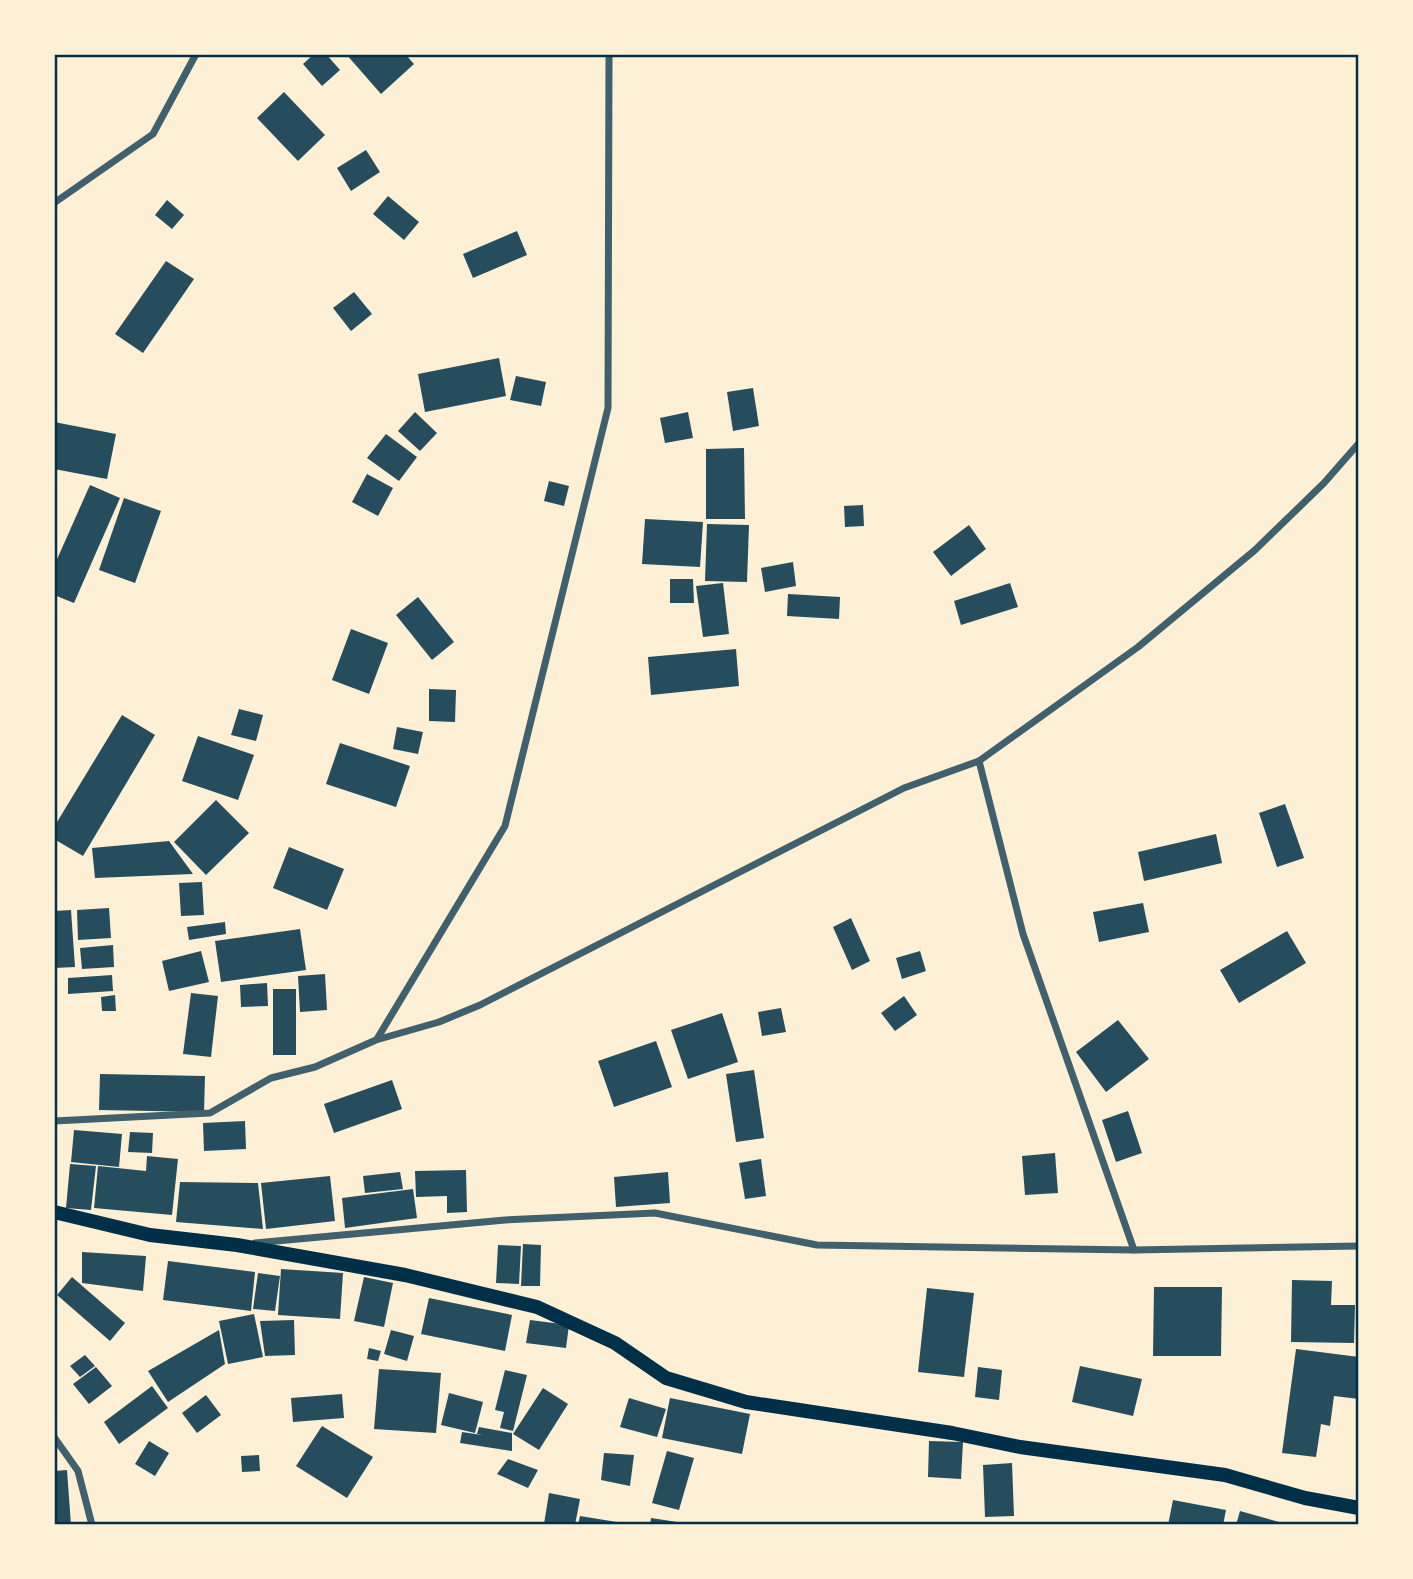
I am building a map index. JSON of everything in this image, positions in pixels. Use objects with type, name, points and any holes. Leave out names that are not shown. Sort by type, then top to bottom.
[{"type":"main road","points":[[54,1212],[150,1235],[237,1245],[405,1275],[537,1307],[615,1343],[666,1378],[746,1402],[952,1433],[1020,1447],[1225,1475],[1305,1498],[1359,1508]]},
{"type":"street","points":[[54,203],[153,134],[196,54]]},
{"type":"street","points":[[376,1040],[505,826],[608,408],[609,54]]},
{"type":"street","points":[[54,1121],[210,1114],[271,1078],[315,1067],[376,1040],[439,1022],[480,1005],[904,788],[979,761],[1138,647],[1255,550],[1324,483],[1359,443]]},
{"type":"street","points":[[979,761],[1023,934],[1134,1250]]},
{"type":"street","points":[[237,1245],[505,1220],[655,1213],[817,1245],[1134,1250],[1359,1246]]},
{"type":"street","points":[[54,1437],[78,1471],[92,1525]]},
{"type":"building","points":[[314,54],[326,54],[340,70],[322,86],[303,64]]},
{"type":"building","points":[[346,54],[405,54],[414,64],[381,94]]},
{"type":"building","points":[[284,92],[325,135],[298,161],[257,118]]},
{"type":"building","points":[[366,150],[380,172],[351,191],[337,168]]},
{"type":"building","points":[[388,196],[419,222],[404,240],[373,214]]},
{"type":"building","points":[[167,200],[184,215],[172,229],[155,215]]},
{"type":"building","points":[[517,231],[527,255],[473,278],[463,254]]},
{"type":"building","points":[[166,261],[194,279],[143,353],[115,334]]},
{"type":"building","points":[[354,292],[372,314],[351,331],[333,308]]},
{"type":"building","points":[[499,358],[506,396],[425,412],[418,374]]},
{"type":"building","points":[[516,376],[546,382],[541,406],[510,400]]},
{"type":"building","points":[[753,388],[759,426],[733,431],[727,392]]},
{"type":"building","points":[[415,412],[437,433],[420,451],[398,431]]},
{"type":"building","points":[[688,412],[693,438],[665,443],[660,418]]},
{"type":"building","points":[[54,422],[116,434],[107,479],[54,469]]},
{"type":"building","points":[[386,434],[417,457],[399,481],[367,458]]},
{"type":"building","points":[[744,448],[745,519],[706,519],[706,449]]},
{"type":"building","points":[[367,474],[393,488],[378,516],[352,502]]},
{"type":"building","points":[[549,481],[569,486],[564,506],[544,501]]},
{"type":"building","points":[[90,485],[120,498],[74,603],[54,595],[54,566]]},
{"type":"building","points":[[124,498],[161,511],[135,583],[99,570]]},
{"type":"building","points":[[863,505],[864,526],[845,527],[844,506]]},
{"type":"building","points":[[645,519],[703,522],[700,567],[642,564]]},
{"type":"building","points":[[707,524],[749,525],[747,582],[705,581]]},
{"type":"building","points":[[969,525],[986,549],[951,576],[933,552]]},
{"type":"building","points":[[793,562],[796,586],[765,592],[761,568]]},
{"type":"building","points":[[670,579],[693,579],[694,603],[670,603]]},
{"type":"building","points":[[723,583],[729,634],[703,637],[696,586]]},
{"type":"building","points":[[1010,583],[1018,607],[961,625],[954,601]]},
{"type":"building","points":[[788,594],[840,597],[839,619],[787,616]]},
{"type":"building","points":[[418,597],[454,642],[432,660],[396,615]]},
{"type":"building","points":[[351,629],[388,643],[369,694],[332,680]]},
{"type":"building","points":[[736,649],[739,686],[651,695],[648,657]]},
{"type":"building","points":[[429,689],[456,690],[455,722],[429,721]]},
{"type":"building","points":[[239,709],[263,715],[256,741],[231,735]]},
{"type":"building","points":[[122,715],[155,735],[83,856],[54,839],[54,827]]},
{"type":"building","points":[[397,727],[423,732],[418,754],[393,749]]},
{"type":"building","points":[[198,736],[254,755],[238,800],[182,781]]},
{"type":"building","points":[[340,743],[410,766],[396,807],[326,784]]},
{"type":"building","points":[[216,800],[249,833],[206,875],[174,842]]},
{"type":"building","points":[[1285,804],[1304,858],[1277,867],[1259,813]]},
{"type":"building","points":[[1216,834],[1222,863],[1144,881],[1138,852]]},
{"type":"building","points":[[169,841],[193,874],[95,878],[92,848]]},
{"type":"building","points":[[289,847],[344,869],[327,910],[273,888]]},
{"type":"building","points":[[202,882],[204,915],[181,916],[179,883]]},
{"type":"building","points":[[1143,903],[1149,932],[1099,942],[1093,912]]},
{"type":"building","points":[[109,908],[111,938],[78,940],[77,910]]},
{"type":"building","points":[[71,910],[75,967],[54,968],[54,911]]},
{"type":"building","points":[[851,918],[870,961],[852,970],[833,927]]},
{"type":"building","points":[[225,922],[226,934],[189,940],[187,927]]},
{"type":"building","points":[[300,929],[306,970],[221,982],[215,941]]},
{"type":"building","points":[[1287,931],[1306,963],[1239,1003],[1220,970]]},
{"type":"building","points":[[113,945],[114,967],[82,969],[80,948]]},
{"type":"building","points":[[201,951],[209,982],[169,991],[162,961]]},
{"type":"building","points":[[920,951],[926,971],[902,979],[896,958]]},
{"type":"building","points":[[325,974],[327,1010],[300,1012],[298,976]]},
{"type":"building","points":[[112,975],[113,991],[68,994],[68,978]]},
{"type":"building","points":[[267,983],[268,1006],[241,1007],[240,985]]},
{"type":"building","points":[[273,989],[296,989],[296,1055],[273,1055]]},
{"type":"building","points":[[191,993],[218,996],[211,1057],[183,1054]]},
{"type":"building","points":[[115,995],[116,1011],[102,1011],[101,997]]},
{"type":"building","points":[[904,996],[917,1015],[895,1031],[881,1013]]},
{"type":"building","points":[[781,1008],[786,1032],[762,1036],[758,1012]]},
{"type":"building","points":[[722,1013],[738,1062],[688,1079],[671,1030]]},
{"type":"building","points":[[1118,1020],[1149,1059],[1106,1092],[1076,1052]]},
{"type":"building","points":[[656,1041],[672,1087],[614,1107],[598,1061]]},
{"type":"building","points":[[754,1070],[764,1138],[736,1142],[726,1074]]},
{"type":"building","points":[[100,1074],[205,1076],[204,1112],[99,1110]]},
{"type":"building","points":[[392,1080],[402,1109],[334,1133],[324,1104]]},
{"type":"building","points":[[1128,1111],[1142,1153],[1116,1162],[1102,1120]]},
{"type":"building","points":[[245,1121],[246,1149],[204,1151],[203,1123]]},
{"type":"building","points":[[74,1130],[122,1134],[119,1167],[71,1162]]},
{"type":"building","points":[[130,1132],[153,1133],[152,1153],[128,1152]]},
{"type":"building","points":[[1055,1153],[1058,1193],[1025,1195],[1022,1156]]},
{"type":"building","points":[[147,1156],[178,1159],[172,1215],[94,1208],[98,1166],[146,1171]]},
{"type":"building","points":[[761,1159],[766,1196],[745,1199],[739,1163]]},
{"type":"building","points":[[70,1164],[96,1166],[91,1210],[66,1208]]},
{"type":"building","points":[[466,1170],[467,1212],[447,1213],[447,1196],[416,1197],[415,1171]]},
{"type":"building","points":[[400,1172],[403,1189],[365,1193],[363,1176]]},
{"type":"building","points":[[668,1172],[670,1203],[616,1207],[614,1177]]},
{"type":"building","points":[[330,1176],[335,1221],[266,1229],[261,1183]]},
{"type":"building","points":[[180,1182],[258,1183],[263,1229],[176,1222]]},
{"type":"building","points":[[413,1189],[417,1218],[345,1228],[342,1198]]},
{"type":"building","points":[[523,1244],[541,1245],[540,1286],[521,1286]]},
{"type":"building","points":[[498,1245],[521,1246],[519,1284],[496,1283]]},
{"type":"building","points":[[82,1252],[146,1256],[143,1291],[82,1283]]},
{"type":"building","points":[[168,1261],[255,1272],[251,1311],[163,1300]]},
{"type":"building","points":[[281,1269],[343,1273],[340,1319],[278,1315]]},
{"type":"building","points":[[258,1273],[280,1276],[275,1311],[253,1309]]},
{"type":"building","points":[[72,1277],[125,1323],[110,1341],[57,1295]]},
{"type":"building","points":[[364,1277],[393,1283],[384,1327],[354,1321]]},
{"type":"building","points":[[1292,1280],[1332,1281],[1331,1305],[1355,1305],[1354,1343],[1291,1342]]},
{"type":"building","points":[[1154,1287],[1222,1287],[1221,1356],[1153,1356]]},
{"type":"building","points":[[927,1288],[974,1293],[964,1377],[918,1372]]},
{"type":"building","points":[[429,1298],[512,1315],[505,1351],[421,1334]]},
{"type":"building","points":[[254,1314],[263,1357],[228,1364],[219,1321]]},
{"type":"building","points":[[294,1320],[295,1355],[265,1356],[260,1321]]},
{"type":"building","points":[[530,1320],[569,1325],[566,1348],[526,1343]]},
{"type":"building","points":[[219,1330],[225,1364],[168,1402],[148,1371]]},
{"type":"building","points":[[391,1330],[414,1336],[407,1361],[384,1354]]},
{"type":"building","points":[[369,1348],[381,1351],[378,1361],[367,1359]]},
{"type":"building","points":[[1296,1349],[1359,1357],[1359,1399],[1334,1396],[1330,1426],[1321,1424],[1316,1457],[1282,1453]]},
{"type":"building","points":[[85,1355],[95,1366],[80,1377],[70,1366]]},
{"type":"building","points":[[1080,1366],[1142,1379],[1133,1416],[1072,1402]]},
{"type":"building","points":[[96,1367],[112,1386],[89,1404],[73,1384]]},
{"type":"building","points":[[978,1367],[1002,1370],[999,1400],[975,1397]]},
{"type":"building","points":[[379,1369],[441,1373],[436,1433],[374,1429]]},
{"type":"building","points":[[505,1370],[527,1375],[513,1431],[500,1428],[504,1412],[495,1410]]},
{"type":"building","points":[[152,1386],[168,1408],[119,1444],[104,1422]]},
{"type":"building","points":[[543,1388],[568,1404],[539,1450],[513,1434]]},
{"type":"building","points":[[449,1393],[483,1402],[475,1433],[441,1425]]},
{"type":"building","points":[[342,1394],[344,1418],[293,1422],[291,1398]]},
{"type":"building","points":[[206,1395],[221,1415],[197,1433],[182,1413]]},
{"type":"building","points":[[629,1398],[666,1409],[657,1437],[620,1427]]},
{"type":"building","points":[[670,1398],[750,1414],[742,1454],[662,1438]]},
{"type":"building","points":[[322,1426],[373,1457],[347,1498],[296,1466]]},
{"type":"building","points":[[479,1427],[512,1433],[512,1451],[460,1443],[462,1432],[482,1435],[477,1434]]},
{"type":"building","points":[[149,1441],[169,1453],[155,1476],[135,1464]]},
{"type":"building","points":[[929,1441],[963,1442],[961,1479],[928,1477]]},
{"type":"building","points":[[667,1451],[694,1458],[679,1510],[652,1503]]},
{"type":"building","points":[[604,1453],[634,1455],[630,1486],[601,1480]]},
{"type":"building","points":[[259,1455],[260,1471],[242,1472],[241,1456]]},
{"type":"building","points":[[508,1459],[538,1470],[528,1488],[497,1474]]},
{"type":"building","points":[[1012,1463],[1014,1516],[985,1517],[983,1465]]},
{"type":"building","points":[[67,1470],[71,1525],[54,1525],[54,1471]]},
{"type":"building","points":[[549,1493],[580,1499],[575,1525],[544,1524]]},
{"type":"building","points":[[1173,1500],[1226,1510],[1223,1525],[1168,1525]]},
{"type":"building","points":[[1240,1511],[1286,1524],[1286,1525],[1236,1525]]},
{"type":"building","points":[[580,1516],[623,1523],[623,1525],[578,1525]]},
{"type":"building","points":[[651,1518],[684,1523],[684,1525],[650,1525]]}]
